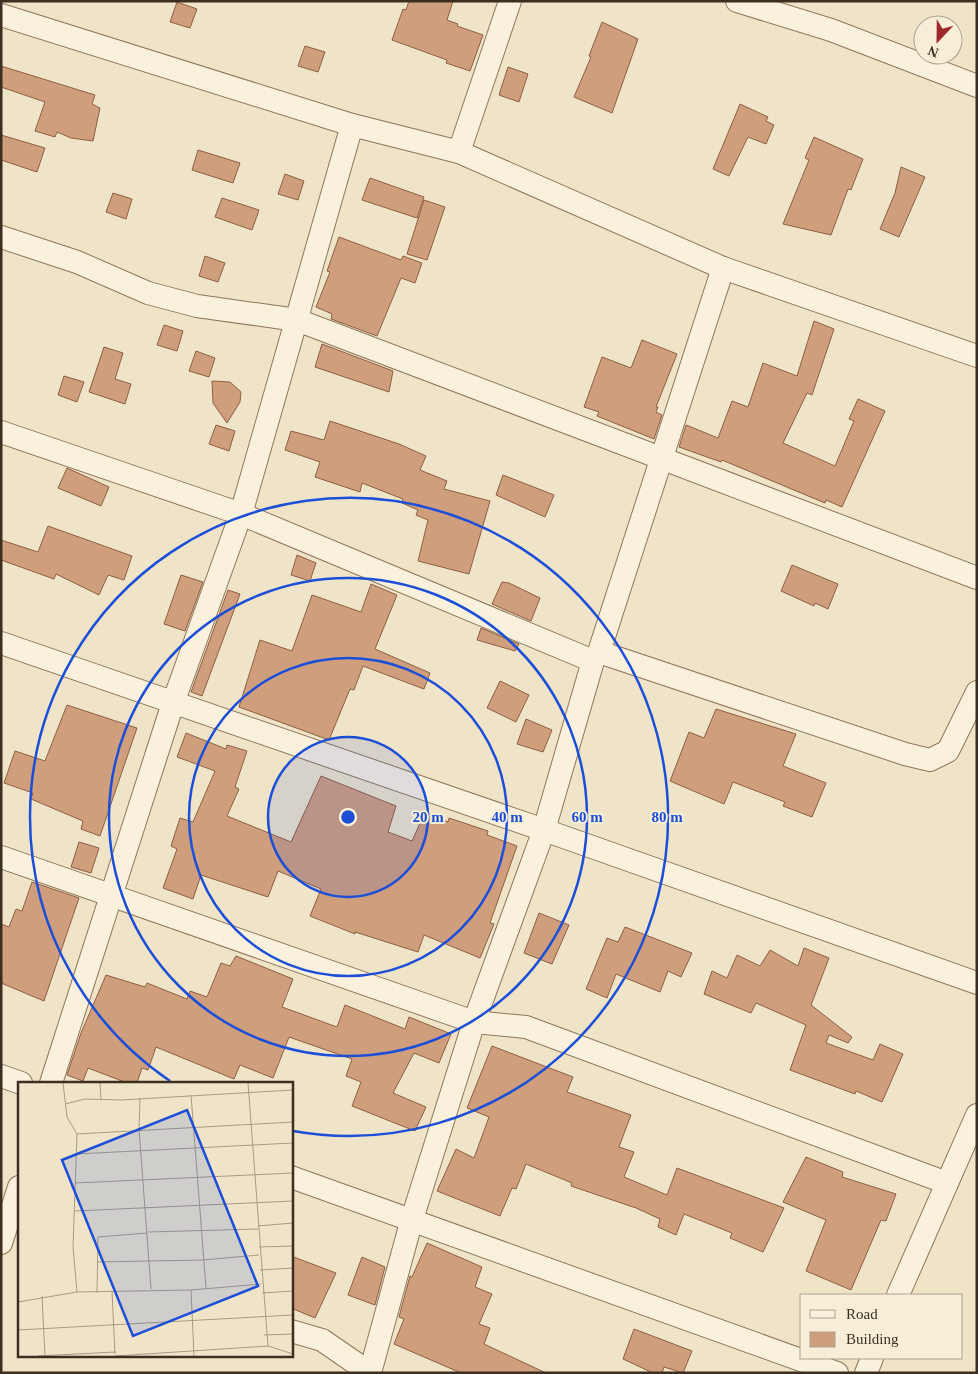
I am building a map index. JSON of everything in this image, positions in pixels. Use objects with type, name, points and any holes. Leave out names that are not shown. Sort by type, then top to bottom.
[{"type":"street","points":[[459,152],[510,1]]},
{"type":"street","points":[[737,1],[831,30],[977,86]]},
{"type":"street","points":[[1,15],[352,125],[459,152],[723,268],[977,356]]},
{"type":"street","points":[[51,1082],[113,895],[172,703],[242,514],[352,125]]},
{"type":"street","points":[[1,237],[77,262],[148,293],[197,306],[297,320],[977,578]]},
{"type":"street","points":[[292,1331],[322,1340],[370,1373],[412,1219],[474,1022],[544,830],[596,657],[663,458],[723,268]]},
{"type":"street","points":[[1,432],[242,514],[596,657],[930,760],[948,751],[977,692]]},
{"type":"street","points":[[1,643],[544,830],[977,983]]},
{"type":"street","points":[[1,857],[474,1022],[526,1028],[948,1183]]},
{"type":"street","points":[[1,1076],[18,1082]]},
{"type":"street","points":[[898,1294],[977,1115]]},
{"type":"street","points":[[292,1177],[838,1373]]},
{"type":"street","points":[[18,1190],[1,1244],[18,1250]]},
{"type":"street","points":[[866,1373],[872,1359]]},
{"type":"building","points":[[409,1],[453,1],[447,20],[458,24],[457,26],[483,35],[470,71],[446,63],[447,60],[392,40],[403,9],[406,10]]},
{"type":"building","points":[[177,2],[197,9],[190,28],[170,22]]},
{"type":"building","points":[[602,22],[638,39],[612,113],[574,97],[591,57],[589,56]]},
{"type":"building","points":[[305,46],[325,52],[318,72],[298,66]]},
{"type":"building","points":[[1,66],[95,95],[92,104],[100,108],[93,141],[71,138],[57,132],[55,137],[35,131],[45,102],[1,87]]},
{"type":"building","points":[[508,67],[528,74],[519,102],[499,95]]},
{"type":"building","points":[[740,104],[768,117],[766,121],[774,125],[766,144],[748,137],[729,176],[713,169]]},
{"type":"building","points":[[1,135],[45,148],[37,172],[1,160]]},
{"type":"building","points":[[814,137],[863,159],[851,190],[848,189],[831,235],[783,224],[809,160],[805,158]]},
{"type":"building","points":[[198,150],[240,163],[233,183],[192,170]]},
{"type":"building","points":[[901,167],[925,177],[899,237],[880,229],[895,193]]},
{"type":"building","points":[[285,174],[304,181],[298,200],[278,194]]},
{"type":"building","points":[[370,178],[424,197],[417,218],[362,200]]},
{"type":"building","points":[[113,193],[132,199],[126,219],[106,212]]},
{"type":"building","points":[[222,198],[259,210],[252,230],[215,217]]},
{"type":"building","points":[[424,200],[445,207],[427,260],[407,254]]},
{"type":"building","points":[[339,237],[401,260],[403,256],[422,263],[415,283],[401,278],[377,336],[331,319],[332,314],[316,307],[330,272],[327,271]]},
{"type":"building","points":[[205,256],[225,263],[218,282],[199,276]]},
{"type":"building","points":[[814,321],[834,329],[812,395],[807,393],[783,443],[835,466],[854,421],[849,419],[858,399],[885,411],[842,507],[826,500],[825,503],[722,460],[721,462],[679,447],[686,425],[718,438],[732,401],[748,407],[763,363],[797,376]]},
{"type":"building","points":[[164,325],[183,331],[177,351],[157,345]]},
{"type":"building","points":[[642,340],[677,354],[656,407],[658,407],[656,412],[662,415],[654,439],[597,416],[599,412],[584,407],[602,357],[631,368]]},
{"type":"building","points":[[322,344],[393,371],[389,392],[315,367]]},
{"type":"building","points":[[104,347],[123,353],[115,379],[131,384],[125,404],[89,392]]},
{"type":"building","points":[[196,351],[215,358],[209,377],[189,371]]},
{"type":"building","points":[[64,376],[84,382],[77,402],[58,395]]},
{"type":"building","points":[[212,381],[230,382],[241,392],[240,402],[227,423],[213,403]]},
{"type":"building","points":[[330,421],[399,444],[426,456],[420,470],[447,481],[444,489],[490,501],[469,574],[418,561],[428,520],[416,515],[418,510],[402,503],[403,499],[362,483],[360,492],[315,477],[320,462],[285,450],[291,431],[324,440]]},
{"type":"building","points":[[216,425],[235,431],[229,451],[209,444]]},
{"type":"building","points":[[67,468],[109,487],[101,506],[58,488]]},
{"type":"building","points":[[503,475],[554,495],[545,517],[496,495]]},
{"type":"building","points":[[48,526],[132,556],[124,580],[108,575],[99,595],[56,574],[54,579],[1,560],[1,540],[38,552]]},
{"type":"building","points":[[297,555],[316,563],[310,581],[291,575]]},
{"type":"building","points":[[792,565],[838,584],[828,609],[815,603],[814,606],[781,591]]},
{"type":"building","points":[[181,575],[203,582],[185,631],[164,624]]},
{"type":"building","points":[[502,582],[509,583],[540,598],[531,621],[492,604]]},
{"type":"building","points":[[371,584],[397,595],[375,649],[430,673],[424,689],[363,666],[354,690],[350,689],[329,740],[239,707],[260,640],[292,651],[312,595],[361,612]]},
{"type":"building","points":[[228,590],[240,594],[202,696],[191,692]]},
{"type":"building","points":[[481,628],[519,644],[515,651],[477,640]]},
{"type":"building","points":[[500,681],[529,695],[516,722],[487,708]]},
{"type":"building","points":[[67,705],[137,728],[100,836],[81,829],[83,821],[31,799],[33,793],[4,783],[15,751],[45,761]]},
{"type":"building","points":[[716,709],[796,734],[783,766],[826,783],[812,817],[783,806],[785,802],[733,782],[724,804],[670,781],[689,732],[704,738]]},
{"type":"building","points":[[526,719],[552,730],[543,752],[517,744]]},
{"type":"building","points":[[186,733],[226,749],[227,745],[247,751],[235,787],[239,789],[227,816],[291,842],[321,776],[396,806],[388,832],[412,841],[425,812],[448,822],[449,818],[488,831],[487,835],[517,846],[490,923],[494,924],[480,958],[424,935],[418,952],[355,932],[355,934],[310,916],[321,889],[278,871],[268,897],[201,875],[193,899],[163,888],[177,849],[171,846],[180,818],[193,822],[215,771],[177,757]]},
{"type":"building","points":[[79,842],[99,848],[91,873],[71,867]]},
{"type":"building","points":[[32,882],[79,898],[44,1001],[1,983],[1,924],[9,927],[16,909],[22,911]]},
{"type":"building","points":[[539,913],[569,925],[552,964],[524,953]]},
{"type":"building","points":[[625,927],[692,953],[681,977],[668,971],[660,992],[616,974],[607,998],[586,989],[607,938],[618,942]]},
{"type":"building","points":[[804,948],[829,958],[811,1005],[852,1037],[848,1043],[829,1035],[826,1043],[873,1060],[880,1044],[903,1054],[882,1102],[856,1091],[855,1094],[790,1070],[806,1025],[756,1003],[751,1013],[704,994],[712,971],[727,978],[737,955],[760,966],[770,950],[798,966]]},
{"type":"building","points":[[236,956],[293,979],[282,1007],[337,1027],[345,1005],[405,1029],[409,1017],[451,1034],[439,1063],[414,1053],[393,1093],[426,1107],[415,1131],[352,1106],[361,1082],[346,1076],[352,1059],[289,1037],[273,1078],[240,1065],[234,1079],[156,1047],[148,1070],[142,1068],[137,1082],[124,1082],[88,1068],[83,1081],[67,1075],[81,1033],[106,975],[145,987],[147,983],[187,999],[190,991],[207,997],[221,963],[230,966]]},
{"type":"building","points":[[492,1046],[573,1077],[567,1092],[631,1115],[619,1147],[634,1152],[624,1177],[667,1195],[677,1168],[784,1208],[763,1252],[730,1238],[732,1233],[684,1214],[676,1235],[658,1227],[660,1219],[636,1208],[571,1186],[572,1183],[526,1164],[516,1189],[512,1188],[500,1216],[437,1191],[456,1149],[474,1158],[489,1117],[467,1108]]},
{"type":"building","points":[[806,1157],[843,1172],[842,1177],[896,1194],[886,1221],[881,1220],[851,1290],[806,1271],[826,1220],[783,1202]]},
{"type":"building","points":[[427,1243],[482,1267],[475,1287],[492,1294],[479,1324],[490,1328],[484,1344],[546,1373],[461,1373],[394,1344],[404,1319],[399,1317],[410,1276],[412,1277]]},
{"type":"building","points":[[292,1256],[336,1273],[315,1318],[292,1308]]},
{"type":"building","points":[[362,1257],[385,1267],[375,1305],[348,1295]]},
{"type":"building","points":[[634,1329],[692,1351],[683,1373],[664,1367],[662,1373],[653,1373],[623,1359]]}]
